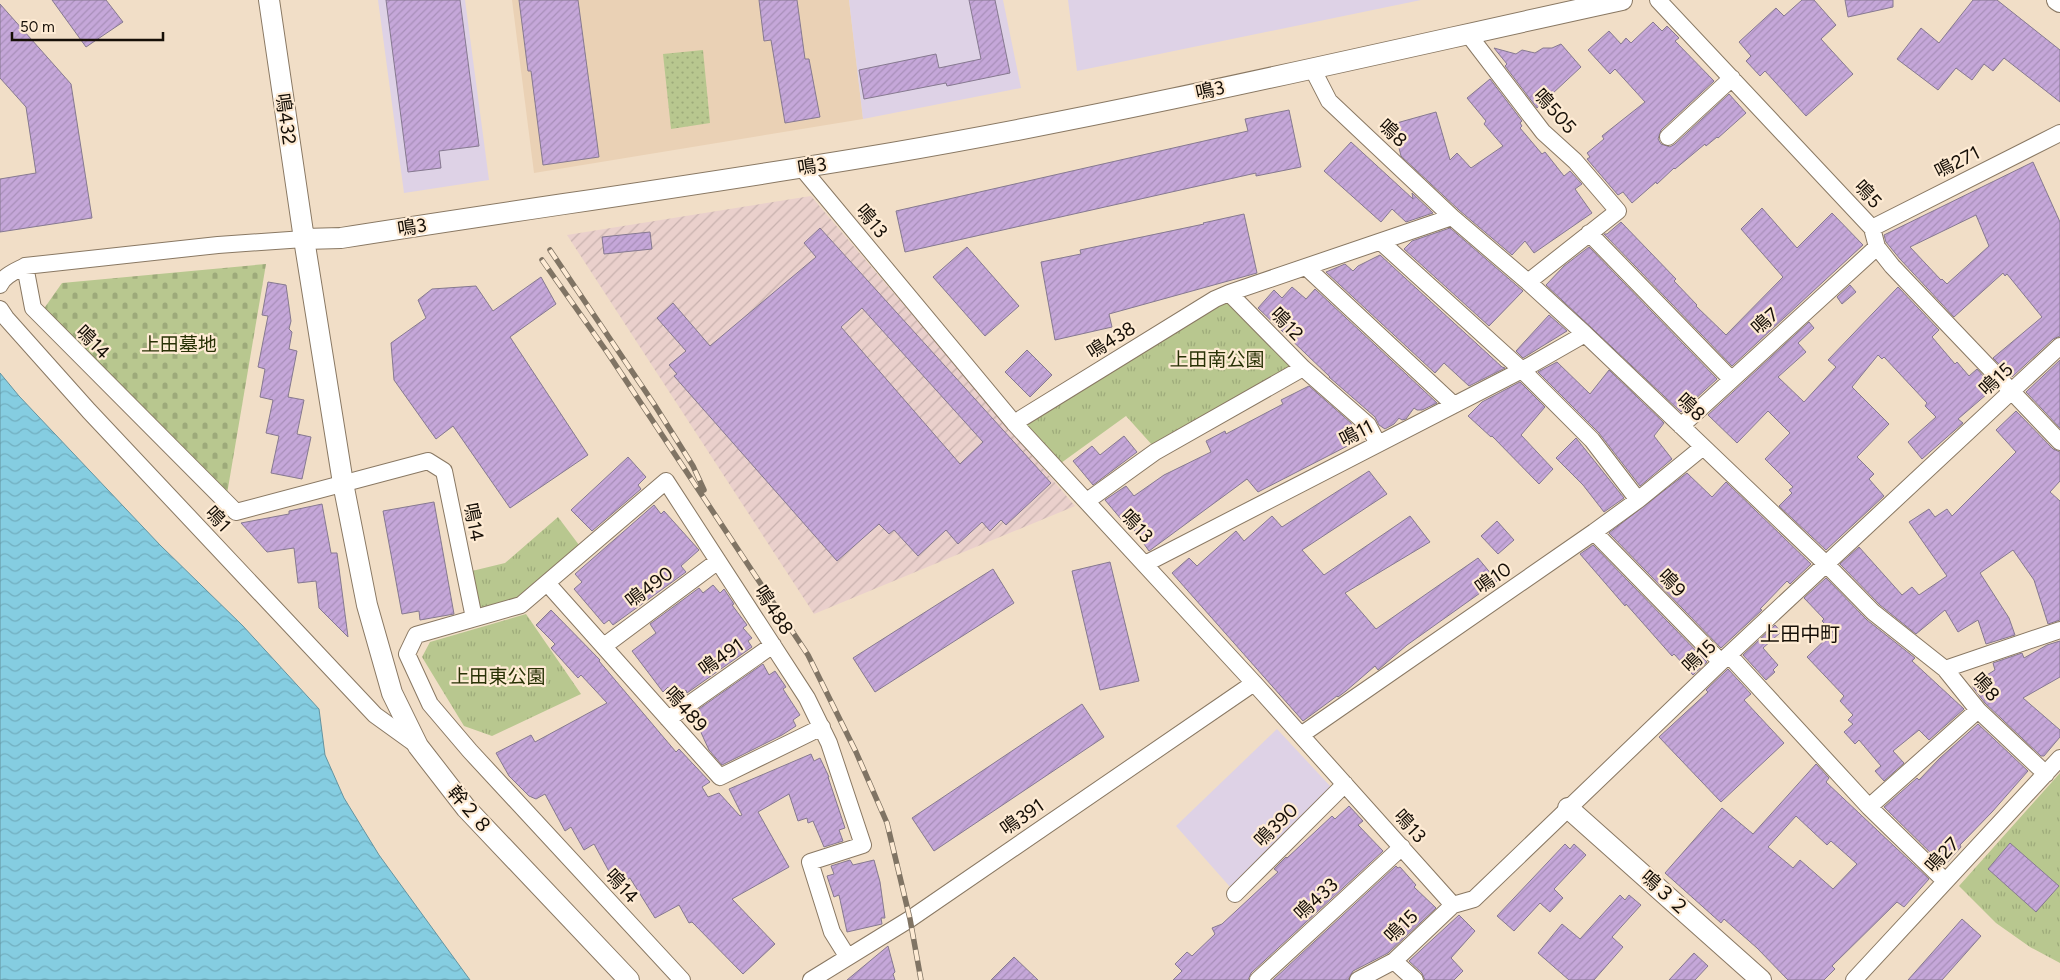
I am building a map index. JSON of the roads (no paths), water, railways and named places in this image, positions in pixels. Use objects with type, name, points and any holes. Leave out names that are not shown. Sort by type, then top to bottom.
[{"type":"street","name":"鳴432","points":[[269,0],[304,239],[343,483]]},
{"type":"street","name":"鳴3","points":[[0,285],[8,275],[25,266],[218,245],[341,238],[658,191],[892,153],[1164,100],[1622,0]]},
{"type":"street","name":"鳴5","points":[[1658,0],[1872,228],[1877,248],[2060,442]]},
{"type":"street","name":"鳴505","points":[[1468,34],[1542,132],[1575,161],[1618,211],[1590,233]]},
{"type":"street","name":"鳴8","points":[[1312,68],[1329,101],[1452,217],[1585,334],[1874,612],[1945,669],[1978,710],[2046,774]]},
{"type":"street","points":[[1668,137],[1732,78]]},
{"type":"street","name":"鳴271","points":[[1872,228],[2060,133]]},
{"type":"street","name":"鳴13","points":[[801,167],[1014,423],[1254,683],[1453,905]]},
{"type":"street","name":"鳴12","points":[[1087,501],[1155,452],[1303,368],[1229,293],[1452,217]]},
{"type":"street","points":[[1528,282],[1590,233],[1731,379]]},
{"type":"street","points":[[1381,242],[1522,370],[1592,440],[1638,500]]},
{"type":"street","name":"鳴7","points":[[1681,426],[1877,248]]},
{"type":"street","name":"鳴14","points":[[25,266],[33,308],[236,512],[428,461],[444,471],[474,618],[416,635],[407,654],[430,704],[470,751],[682,980]]},
{"type":"street","points":[[1306,267],[1454,405]]},
{"type":"street","name":"鳴438","points":[[1014,423],[1215,298],[1229,293]]},
{"type":"street","name":"鳴1","points":[[0,309],[89,411],[375,715],[418,746]]},
{"type":"street","name":"鳴11","points":[[1145,564],[1522,370],[1585,334]]},
{"type":"street","name":"鳴15","points":[[1358,980],[1394,961],[1453,905],[1474,899],[1725,659],[2060,346]]},
{"type":"street","points":[[1303,368],[1368,425],[1378,444]]},
{"type":"street","name":"鳴10","points":[[1301,735],[1594,532],[1638,500],[1703,447]]},
{"type":"street","name":"鳴488","points":[[474,618],[522,605],[666,481],[808,698],[829,743],[863,845],[810,862],[832,932],[847,956]]},
{"type":"street","name":"幹２８","points":[[343,483],[367,605],[392,693],[418,746],[466,808],[629,980]]},
{"type":"street","name":"鳴9","points":[[1594,532],[1725,659],[1869,807],[1946,881]]},
{"type":"street","name":"鳴490","points":[[604,646],[718,561]]},
{"type":"street","name":"鳴489","points":[[547,583],[720,777],[822,727]]},
{"type":"street","points":[[1945,669],[2060,630]]},
{"type":"street","name":"鳴491","points":[[668,718],[773,645]]},
{"type":"street","name":"鳴391","points":[[811,980],[910,918],[1254,683]]},
{"type":"street","points":[[1869,807],[1978,710]]},
{"type":"street","name":"鳴27","points":[[1854,980],[2060,758]]},
{"type":"street","name":"鳴390","points":[[1235,894],[1345,784]]},
{"type":"street","name":"鳴３２","points":[[1568,808],[1762,980]]},
{"type":"street","name":"鳴433","points":[[1258,980],[1402,846]]},
{"type":"street","points":[[1394,961],[1415,980]]},
{"type":"water","points":[[0,373],[19,396],[160,545],[243,626],[319,709],[325,755],[344,798],[379,855],[470,980],[0,980]]},
{"type":"railway","points":[[550,250],[654,404],[693,466],[704,490]]},
{"type":"railway","points":[[542,260],[607,352],[808,655],[856,752],[887,823],[910,919],[921,980]]},
{"type":"district","name":"上田中町","points":[[1800,634]]},
{"type":"park label","name":"上田墓地","points":[[179,344]]},
{"type":"park label","name":"上田南公園","points":[[1217,359]]},
{"type":"park label","name":"上田東公園","points":[[498,676]]}]
